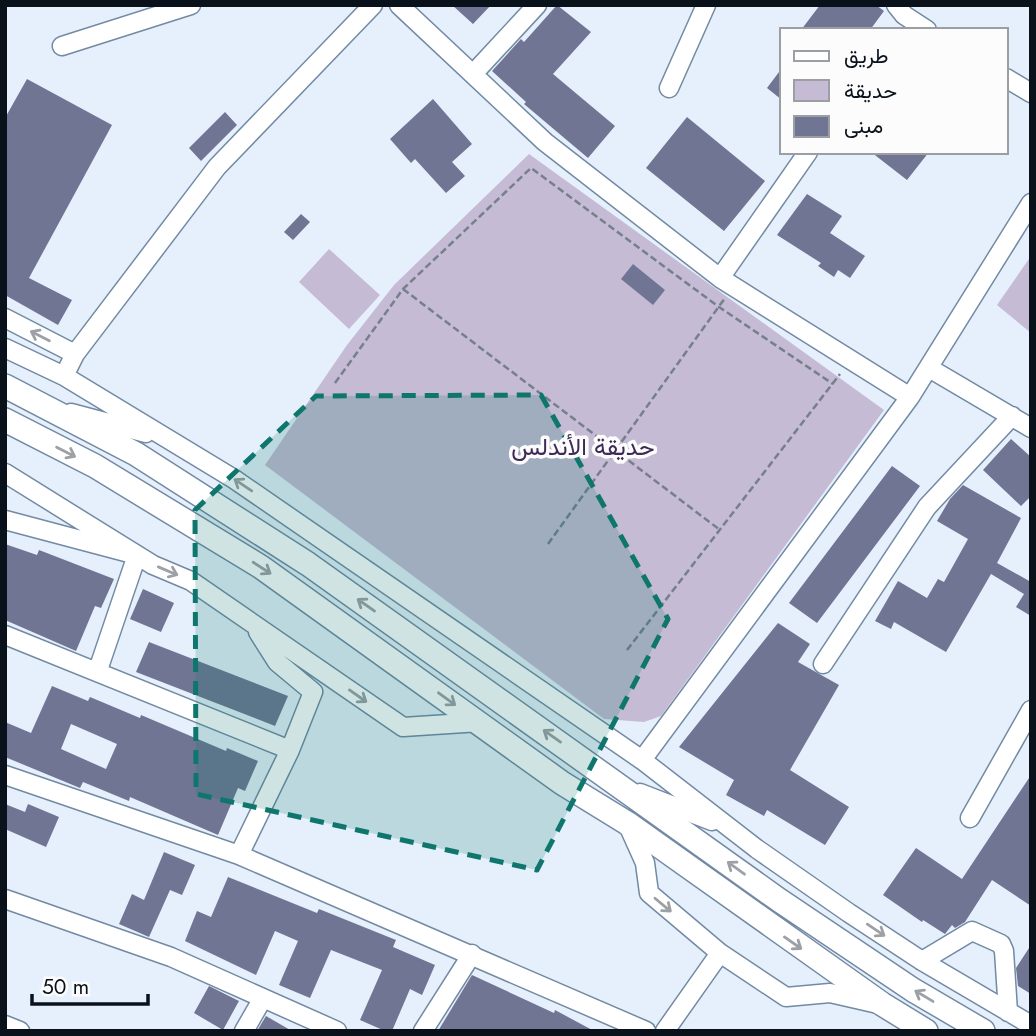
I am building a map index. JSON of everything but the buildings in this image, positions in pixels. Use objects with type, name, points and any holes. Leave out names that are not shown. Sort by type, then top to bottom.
[{"type":"main road","points":[[5,386],[136,454],[308,564],[626,788],[779,900],[913,990],[983,1031]]},
{"type":"main road","points":[[5,420],[95,467],[261,567],[562,783],[626,823],[882,1004],[926,1031]]},
{"type":"street","points":[[62,47],[191,5]]},
{"type":"street","points":[[64,376],[75,354],[218,167],[373,5]]},
{"type":"street","points":[[399,5],[545,142],[726,283],[910,397]]},
{"type":"street","points":[[473,74],[537,5]]},
{"type":"street","points":[[669,88],[706,5]]},
{"type":"street","points":[[898,17],[923,28]]},
{"type":"street","points":[[1008,79],[1031,93]]},
{"type":"street","points":[[726,283],[807,154]]},
{"type":"street","points":[[642,760],[910,397],[1031,203]]},
{"type":"street","points":[[5,318],[75,354]]},
{"type":"street","points":[[6,345],[64,376],[166,438],[347,555],[642,760],[731,829],[922,961],[1031,1025]]},
{"type":"street","points":[[929,368],[1031,428]]},
{"type":"street","points":[[42,405],[166,438]]},
{"type":"street","points":[[823,664],[927,507],[1012,416]]},
{"type":"street","points":[[5,473],[138,555],[191,581],[403,727],[480,722]]},
{"type":"street","points":[[5,520],[138,555]]},
{"type":"street","points":[[98,670],[138,555]]},
{"type":"street","points":[[239,855],[290,750],[313,692],[277,662],[252,623]]},
{"type":"street","points":[[5,635],[98,670],[290,750]]},
{"type":"street","points":[[970,818],[1031,710]]},
{"type":"street","points":[[5,775],[239,855],[646,1031]]},
{"type":"street","points":[[626,788],[731,829]]},
{"type":"street","points":[[626,823],[645,863],[649,893],[720,953],[786,997],[830,993],[882,1004]]},
{"type":"street","points":[[5,899],[171,957],[337,1031]]},
{"type":"street","points":[[922,961],[972,931],[1001,944],[1004,951],[1008,1012]]},
{"type":"street","points":[[665,1031],[720,953]]},
{"type":"street","points":[[423,1031],[472,954]]},
{"type":"street","points":[[244,1031],[263,998]]},
{"type":"street","points":[[5,1025],[20,1031]]},
{"type":"path","points":[[335,383],[403,289],[531,168],[719,307],[833,384]]},
{"type":"path","points":[[548,544],[719,307],[726,283]]},
{"type":"path","points":[[403,289],[720,530]]},
{"type":"path","points":[[626,650],[850,360]]},
{"type":"highlighted area","points":[[541,395],[668,619],[537,870],[196,794],[195,510],[316,396]]},
{"type":"green space","name":"حديقة الأندلس","points":[[529,154],[884,410],[661,716],[644,722],[604,719],[265,465],[347,345],[394,285]]},
{"type":"green space","points":[[329,249],[380,295],[349,329],[299,282]]},
{"type":"green space","points":[[1031,256],[1031,333],[997,305]]}]
